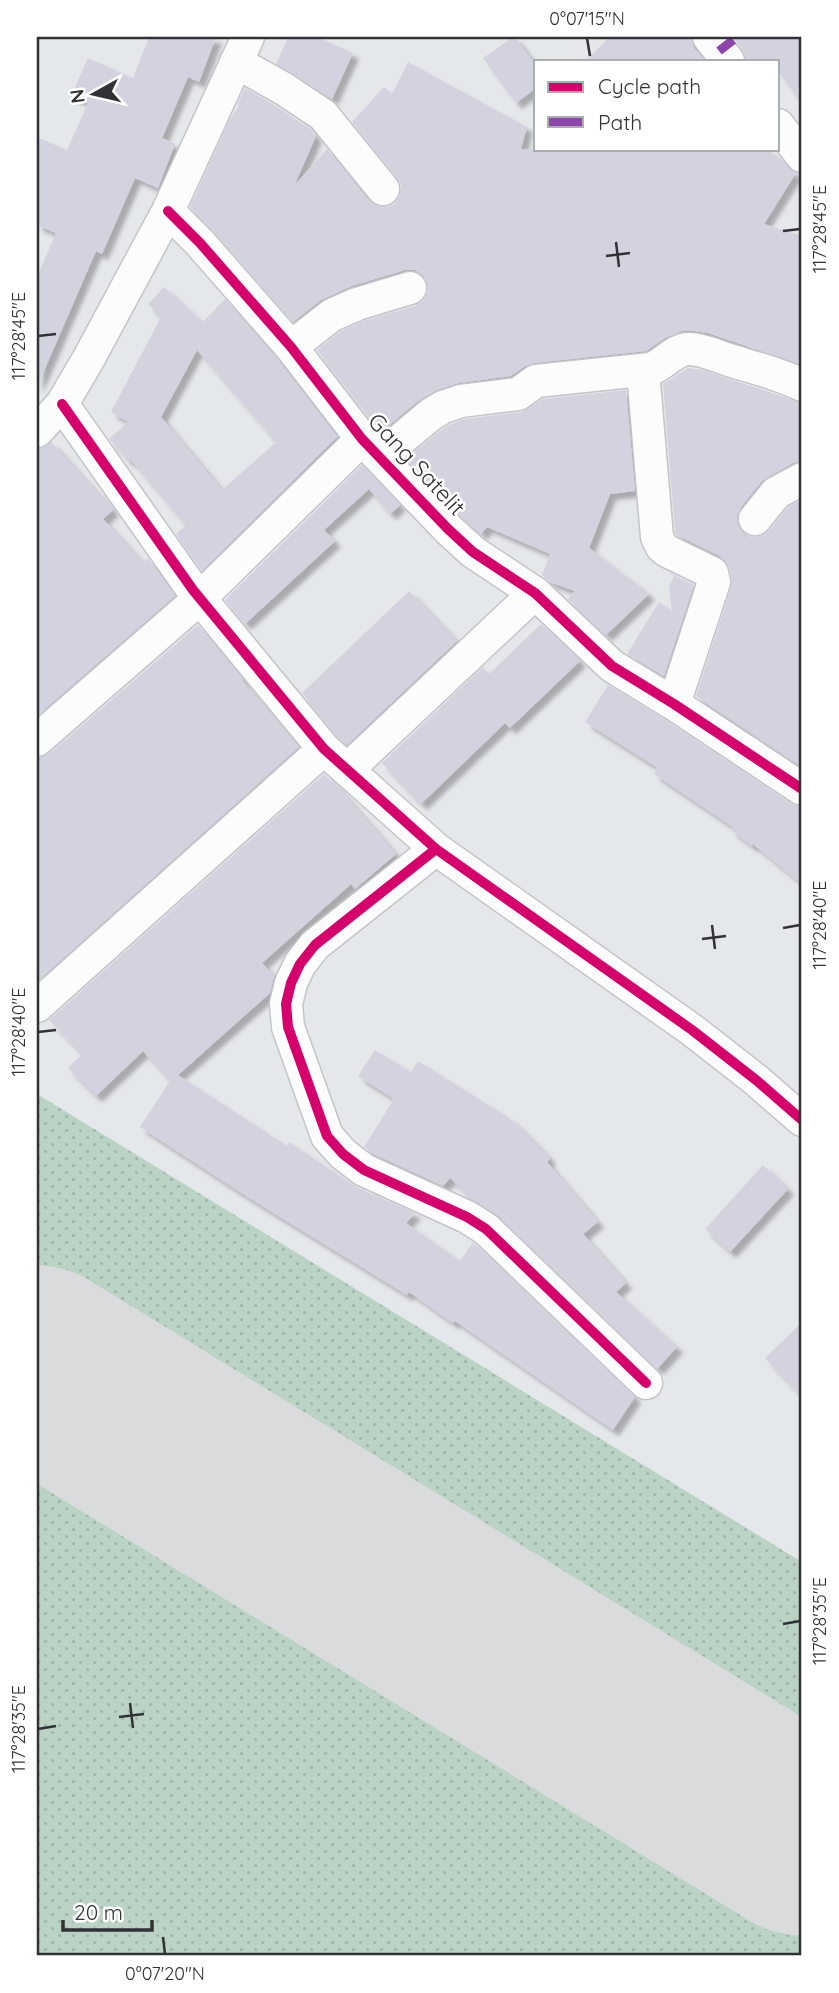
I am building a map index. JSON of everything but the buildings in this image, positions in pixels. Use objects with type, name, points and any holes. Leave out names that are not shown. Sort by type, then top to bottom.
[{"type":"street","points":[[37,430],[62,404],[89,358],[168,211],[242,50],[284,89],[323,115],[383,189]]},
{"type":"street","points":[[780,128],[802,156]]},
{"type":"street","name":"Gang Satelit","points":[[168,211],[200,243],[291,347],[371,448],[473,552],[534,593],[612,666],[802,789]]},
{"type":"street","points":[[291,347],[332,315],[357,304],[410,288]]},
{"type":"street","points":[[37,740],[371,448],[443,407],[461,401],[518,394],[536,381],[643,371],[659,366],[679,351],[689,349],[789,378],[802,385]]},
{"type":"street","points":[[643,371],[657,537],[667,551],[712,573],[714,577],[674,704]]},
{"type":"street","points":[[62,404],[199,599],[336,760],[436,849],[692,1030],[802,1120]]},
{"type":"street","points":[[755,519],[776,493],[802,479]]},
{"type":"street","points":[[37,1006],[534,593]]},
{"type":"street","points":[[436,849],[315,945],[300,964],[291,983],[286,1004],[288,1027],[327,1136],[343,1154],[364,1170],[467,1217],[486,1229],[646,1383]]},
{"type":"green space","points":[[37,1094],[802,1562],[802,1775],[37,1305]]},
{"type":"green space","points":[[37,1427],[802,1897],[802,1956],[37,1956]]},
{"type":"runway","points":[[37,1366],[802,1835]]},
{"type":"marked path","points":[[719,51],[737,37]]},
{"type":"cycle path","points":[[168,211],[200,243],[291,347],[362,439],[473,552],[535,593],[612,666],[802,789]]},
{"type":"cycle path","points":[[62,404],[193,590],[324,749],[436,849],[692,1030],[802,1120]]},
{"type":"cycle path","points":[[436,849],[315,945],[300,964],[291,983],[286,1004],[288,1027],[327,1136],[343,1154],[364,1170],[467,1217],[486,1229],[646,1383]]}]
